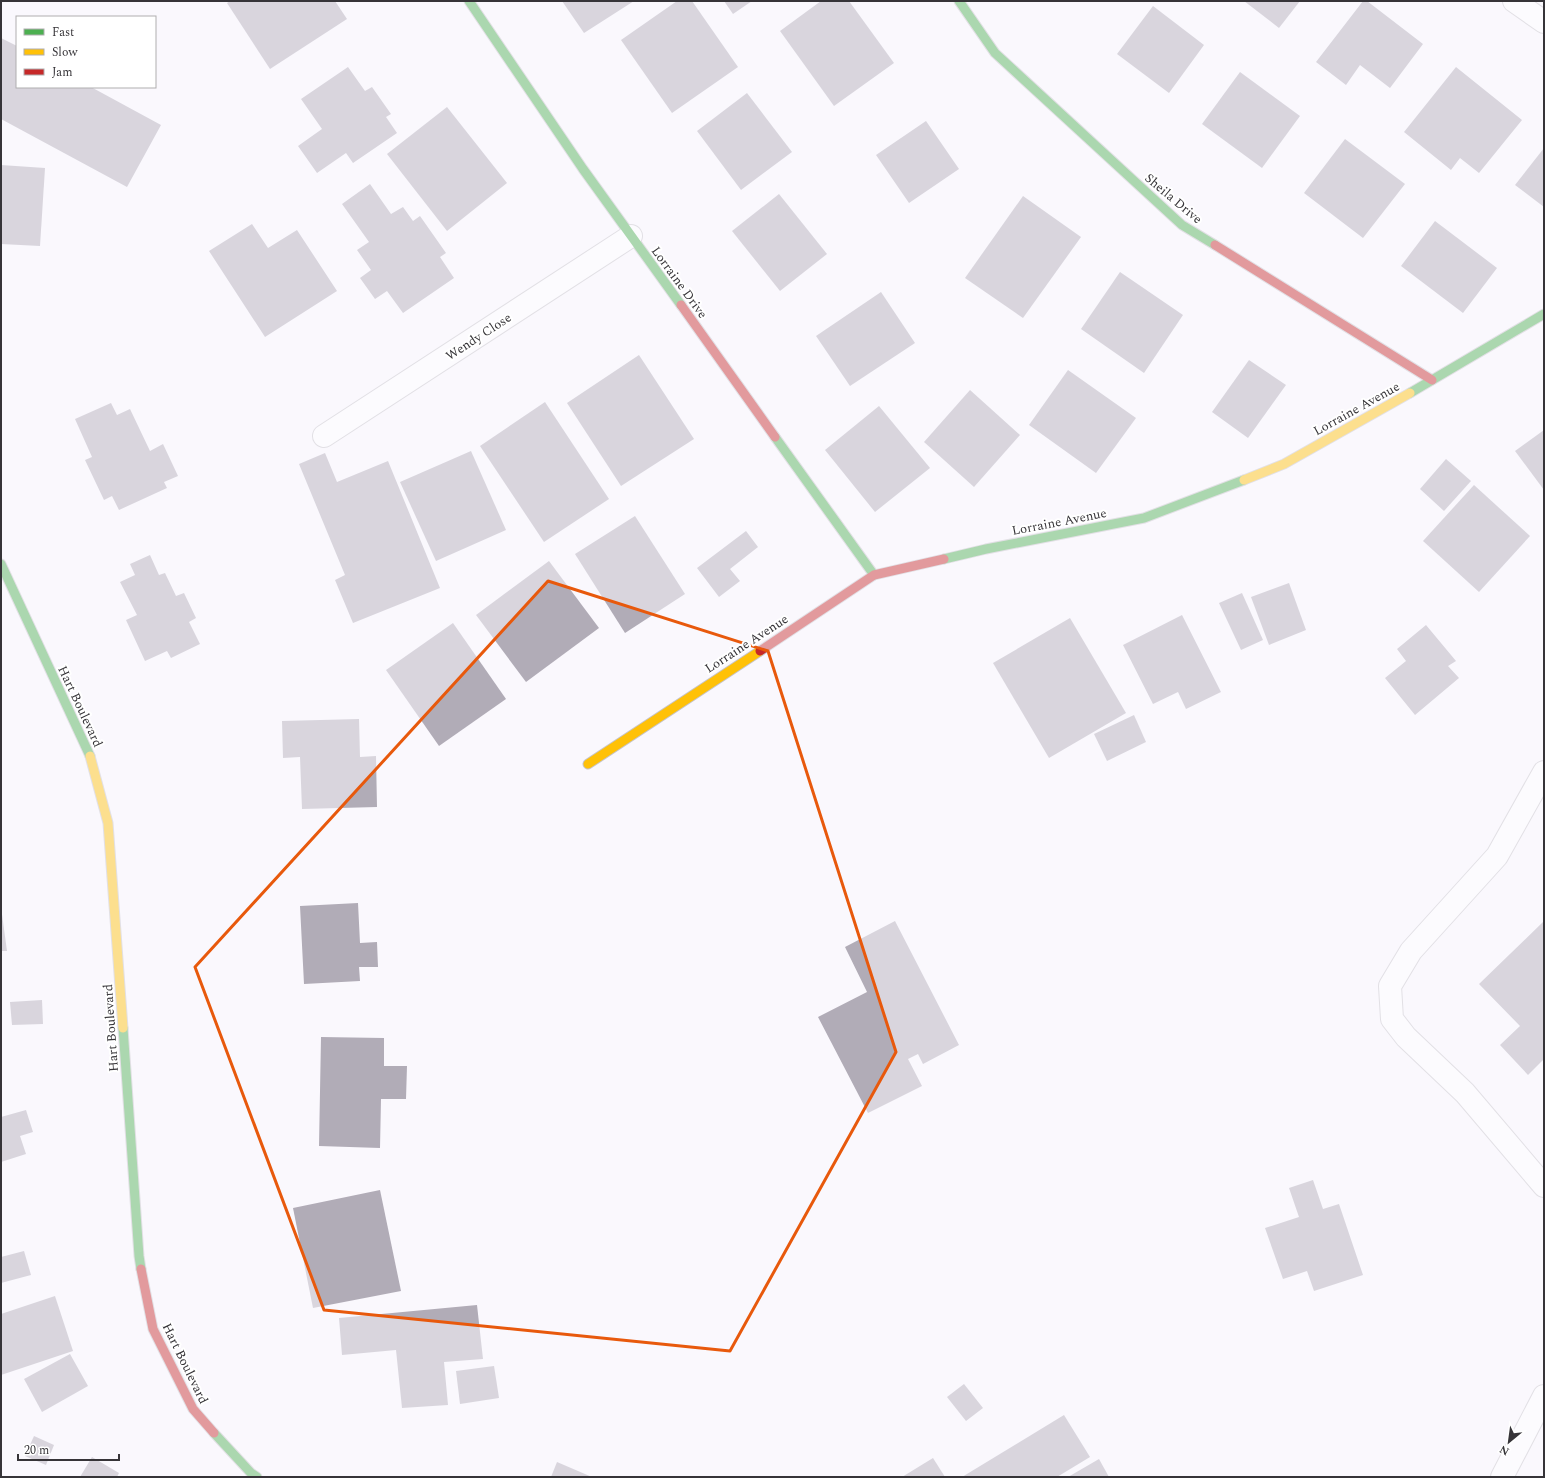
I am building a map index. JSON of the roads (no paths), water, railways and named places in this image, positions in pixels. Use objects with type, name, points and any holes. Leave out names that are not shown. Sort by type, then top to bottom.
[{"type":"street","name":"Lorraine Drive","points":[[469,1],[583,169],[874,575]]},
{"type":"street","name":"Sheila Drive","points":[[959,1],[995,53],[1182,224],[1432,380]]},
{"type":"street","points":[[1514,1],[1544,22]]},
{"type":"street","name":"Wendy Close","points":[[324,436],[631,236]]},
{"type":"street","name":"Lorraine Avenue","points":[[588,764],[874,575],[986,549],[1144,518],[1284,464],[1544,314]]},
{"type":"street","name":"Hart Boulevard","points":[[1,564],[89,754],[108,823],[139,1256],[153,1329],[193,1410],[251,1473],[257,1477]]},
{"type":"street","points":[[1544,772],[1497,856],[1411,952],[1390,986],[1392,1019],[1406,1037],[1465,1093],[1544,1186]]},
{"type":"street","points":[[1502,1477],[1544,1396]]}]
